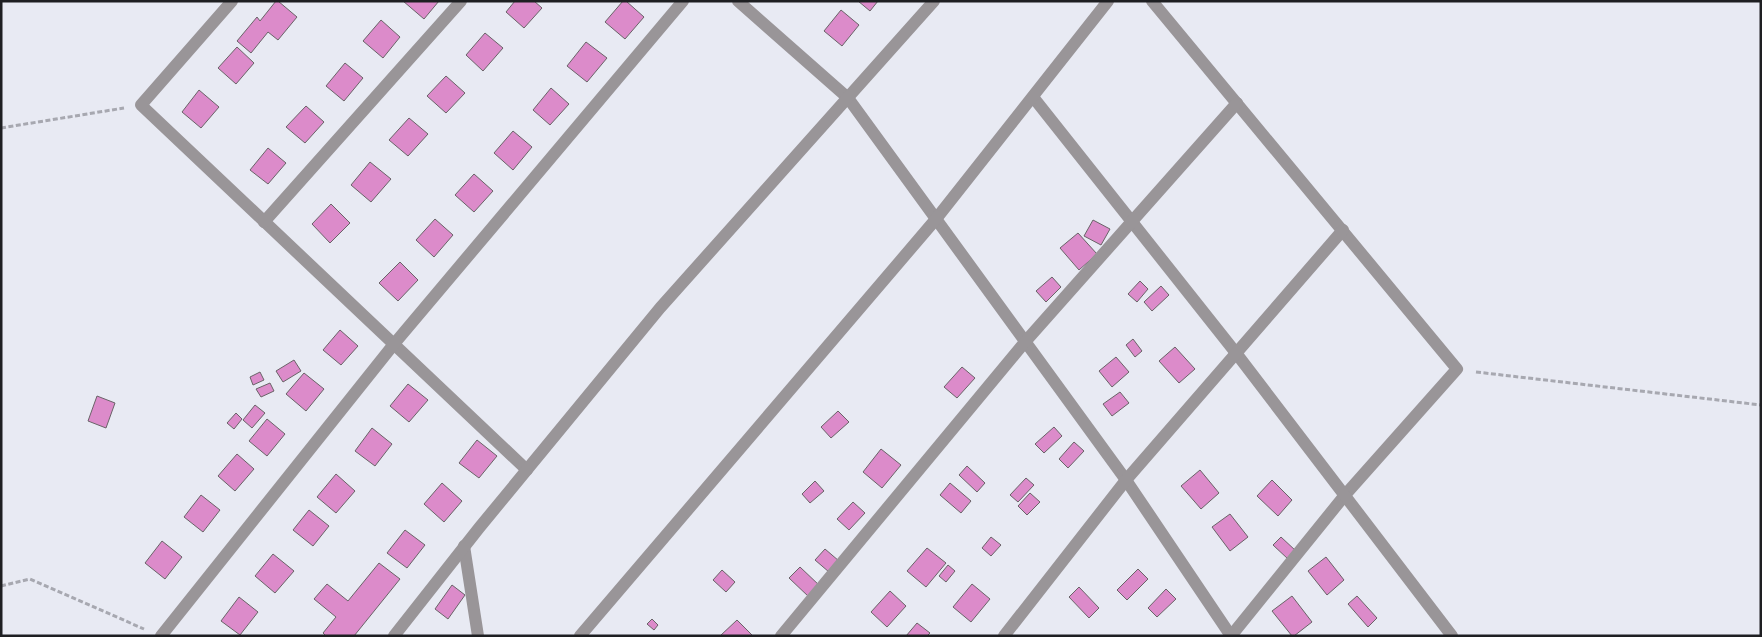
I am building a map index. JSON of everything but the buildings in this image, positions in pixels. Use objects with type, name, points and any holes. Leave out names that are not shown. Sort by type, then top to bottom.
[{"type":"street","points":[[232,1],[141,105],[527,470]]},
{"type":"street","points":[[264,222],[461,1]]},
{"type":"street","points":[[161,636],[394,344],[683,1]]},
{"type":"street","points":[[738,1],[848,98],[1126,480],[1231,636],[1345,495],[1457,369],[1152,1]]},
{"type":"street","points":[[394,636],[464,546],[660,308],[934,1]]},
{"type":"street","points":[[580,636],[936,219],[1108,1]]},
{"type":"street","points":[[1033,97],[1236,353],[1452,636]]},
{"type":"street","points":[[781,636],[1025,342],[1237,103]]},
{"type":"street","points":[[1004,636],[1126,480],[1343,230]]},
{"type":"street","points":[[464,546],[478,636]]},
{"type":"path","points":[[1,128],[141,105]]},
{"type":"path","points":[[1457,369],[1761,405]]},
{"type":"path","points":[[1,586],[30,579],[161,636]]}]
